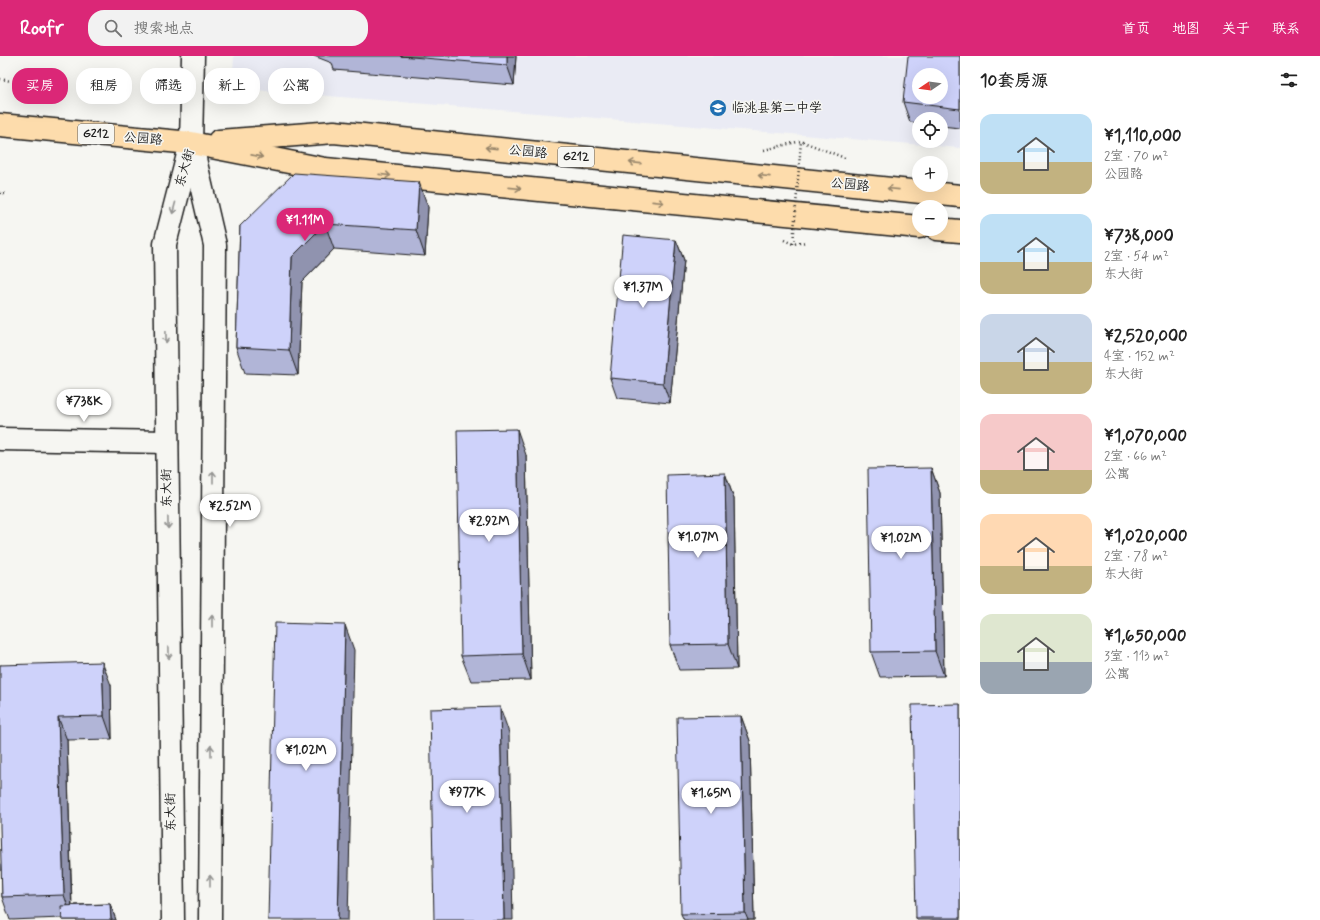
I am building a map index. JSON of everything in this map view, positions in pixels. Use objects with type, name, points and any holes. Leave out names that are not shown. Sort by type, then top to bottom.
[{"type":"highway","name":"公园路","points":[[0,125],[191,143],[325,169],[912,226]]},
{"type":"highway","name":"公园路","points":[[191,143],[334,132],[960,196]]},
{"type":"highway","points":[[948,230],[960,231]]},
{"type":"main road","points":[[191,143],[193,56]]},
{"type":"main road","name":"东大街","points":[[173,920],[165,244],[191,143]]},
{"type":"main road","name":"东大街","points":[[191,143],[215,246],[210,920]]},
{"type":"main road","points":[[0,439],[167,442]]},
{"type":"path","points":[[0,79],[11,81]]},
{"type":"path","points":[[793,244],[801,141]]},
{"type":"path","points":[[0,193],[5,194]]},
{"type":"shaded area","name":"临洮县第二中学","points":[[234,56],[960,56],[960,148],[948,147],[948,112],[912,112],[912,144],[324,96],[324,68],[268,68],[268,91],[260,90],[260,68],[233,68]]},
{"type":"building","points":[[400,56],[507,56],[507,65]]},
{"type":"building","points":[[908,56],[960,56],[960,109],[919,104],[948,104],[948,68],[912,68],[912,103],[903,102]]},
{"type":"building","points":[[294,173],[419,182],[416,230],[325,224],[292,257],[289,350],[236,347],[240,226]]},
{"type":"building","points":[[623,235],[676,240],[663,383],[610,378]]},
{"type":"building","points":[[517,429],[522,654],[461,656],[457,430]]},
{"type":"building","points":[[931,468],[935,651],[871,652],[868,469]]},
{"type":"building","points":[[725,473],[728,644],[670,645],[667,475]]},
{"type":"building","points":[[275,623],[345,625],[338,920],[268,920]]},
{"type":"building","points":[[102,662],[104,716],[58,717],[64,895],[2,897],[0,827],[0,665]]},
{"type":"building","points":[[960,704],[960,918],[916,918],[912,705]]},
{"type":"building","points":[[500,707],[504,920],[434,920],[430,709]]},
{"type":"building","points":[[741,716],[745,913],[681,914],[677,717]]},
{"type":"building","points":[[110,904],[111,920],[62,920],[61,906]]},
{"type":"place","name":"临洮县第二中学","points":[[718,108]]}]
